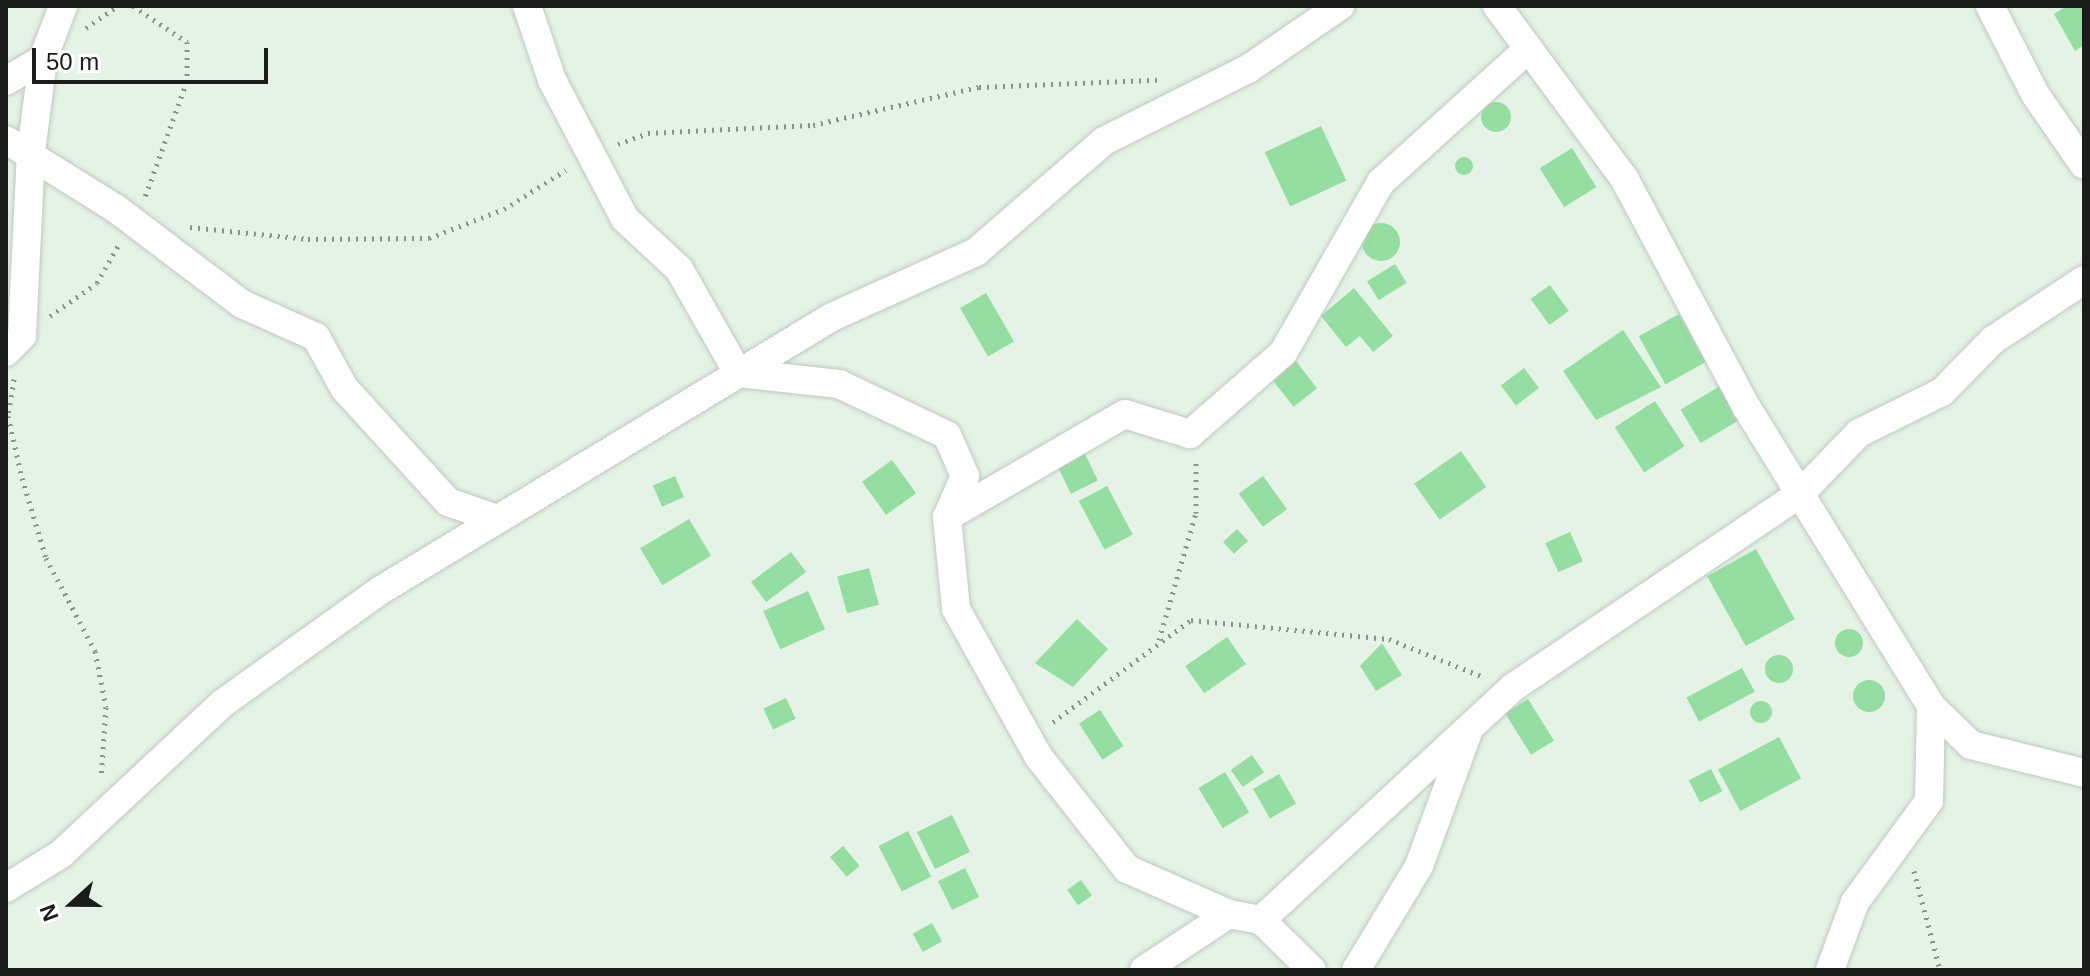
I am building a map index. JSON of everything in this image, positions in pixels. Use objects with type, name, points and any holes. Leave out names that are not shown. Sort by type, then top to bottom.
[{"type":"street","points":[[14,344],[18,146],[43,59],[63,6]]},
{"type":"street","points":[[527,6],[552,80],[625,219],[679,269],[738,373]]},
{"type":"street","points":[[6,888],[97,823],[223,703],[369,598],[832,317],[976,252],[1104,141],[1212,84],[1248,69],[1340,6]]},
{"type":"street","points":[[1497,6],[1624,178],[1747,408],[1931,706],[1971,745],[2084,773]]},
{"type":"street","points":[[1990,6],[2035,94],[2084,165]]},
{"type":"street","points":[[947,517],[1125,414],[1190,434],[1283,353],[1381,182],[1528,49]]},
{"type":"street","points":[[6,81],[43,59]]},
{"type":"street","points":[[18,146],[132,222],[242,304],[316,337],[344,388],[448,502],[497,519]]},
{"type":"street","points":[[1261,920],[1512,688],[1801,493],[1859,433],[1942,392],[1993,340],[2084,280]]},
{"type":"street","points":[[738,373],[839,384],[947,435],[965,476],[947,517],[956,609],[1038,756],[1127,869],[1229,914],[1261,920],[1312,970]]},
{"type":"street","points":[[1830,970],[1855,902],[1929,801],[1931,706]]},
{"type":"street","points":[[1356,970],[1419,866],[1470,724]]},
{"type":"street","points":[[1144,970],[1229,914]]},
{"type":"path","points":[[97,823],[106,707],[95,651],[46,558],[22,478],[8,416],[14,344],[97,283],[132,222],[187,81],[187,42],[133,6]]},
{"type":"path","points":[[182,225],[225,235],[429,238],[504,209],[593,153],[648,133],[813,125],[979,87],[1100,77],[1212,84]]},
{"type":"path","points":[[1159,641],[1196,513],[1200,477],[1190,434]]},
{"type":"path","points":[[1038,756],[1051,723],[1191,620],[1389,639],[1512,688]]},
{"type":"path","points":[[1907,832],[1924,928],[1940,970]]},
{"type":"building","points":[[2067,6],[2084,6],[2084,45],[2075,51],[2054,14]]},
{"type":"building","points":[[1496,102],[1507,106],[1511,117],[1507,128],[1496,132],[1485,128],[1481,117],[1485,106]]},
{"type":"building","points":[[1321,126],[1346,180],[1290,207],[1265,152]]},
{"type":"building","points":[[1572,148],[1596,187],[1564,207],[1540,168]]},
{"type":"building","points":[[1464,157],[1473,166],[1464,175],[1455,166]]},
{"type":"building","points":[[1381,223],[1394,229],[1400,242],[1394,255],[1381,261],[1368,255],[1362,242],[1368,229]]},
{"type":"building","points":[[1395,264],[1407,283],[1379,300],[1367,281]]},
{"type":"building","points":[[1550,285],[1569,311],[1549,325],[1531,299]]},
{"type":"building","points":[[1354,288],[1393,336],[1373,352],[1360,336],[1346,347],[1321,316]]},
{"type":"building","points":[[986,293],[1014,341],[988,356],[960,308]]},
{"type":"building","points":[[1679,314],[1706,362],[1665,384],[1639,336]]},
{"type":"building","points":[[1623,330],[1661,387],[1596,420],[1563,371]]},
{"type":"building","points":[[1295,360],[1317,388],[1294,407],[1271,378]]},
{"type":"building","points":[[1524,368],[1539,388],[1516,405],[1501,385]]},
{"type":"building","points":[[1720,386],[1740,419],[1701,443],[1681,410]]},
{"type":"building","points":[[1655,401],[1684,446],[1644,472],[1615,427]]},
{"type":"building","points":[[1083,450],[1098,481],[1071,494],[1056,463]]},
{"type":"building","points":[[1461,451],[1486,487],[1440,520],[1414,484]]},
{"type":"building","points":[[892,460],[916,493],[886,515],[862,482]]},
{"type":"building","points":[[675,476],[684,497],[662,507],[653,485]]},
{"type":"building","points":[[1263,476],[1287,509],[1263,527],[1239,494]]},
{"type":"building","points":[[1107,486],[1133,535],[1105,550],[1079,501]]},
{"type":"building","points":[[689,519],[711,556],[662,585],[640,548]]},
{"type":"building","points":[[1237,529],[1248,541],[1234,554],[1223,542]]},
{"type":"building","points":[[1570,532],[1583,561],[1558,572],[1545,543]]},
{"type":"building","points":[[1756,549],[1795,619],[1746,646],[1707,576]]},
{"type":"building","points":[[791,552],[806,572],[766,602],[751,582]]},
{"type":"building","points":[[869,568],[879,605],[847,613],[837,577]]},
{"type":"building","points":[[808,591],[825,629],[780,649],[763,611]]},
{"type":"building","points":[[1077,619],[1108,649],[1073,687],[1035,663]]},
{"type":"building","points":[[1849,629],[1859,633],[1863,643],[1859,653],[1849,657],[1839,653],[1835,643],[1839,633]]},
{"type":"building","points":[[1227,637],[1246,664],[1204,693],[1185,666]]},
{"type":"building","points":[[1382,643],[1402,675],[1376,691],[1360,666]]},
{"type":"building","points":[[1779,655],[1789,659],[1793,669],[1789,679],[1779,683],[1769,679],[1765,669],[1769,659]]},
{"type":"building","points":[[1742,668],[1755,692],[1699,721],[1686,698]]},
{"type":"building","points":[[1869,680],[1880,685],[1885,696],[1880,707],[1869,712],[1858,707],[1853,696],[1858,685]]},
{"type":"building","points":[[786,698],[796,719],[773,729],[763,709]]},
{"type":"building","points":[[1528,699],[1554,741],[1531,755],[1505,713]]},
{"type":"building","points":[[1761,701],[1769,704],[1772,712],[1769,720],[1761,723],[1753,720],[1750,712],[1753,704]]},
{"type":"building","points":[[1100,710],[1123,746],[1102,760],[1079,724]]},
{"type":"building","points":[[1779,737],[1801,778],[1740,811],[1718,769]]},
{"type":"building","points":[[1252,755],[1264,772],[1243,787],[1231,770]]},
{"type":"building","points":[[1711,769],[1722,791],[1700,803],[1689,780]]},
{"type":"building","points":[[1225,772],[1249,812],[1223,828],[1198,788]]},
{"type":"building","points":[[1279,774],[1296,803],[1270,818],[1253,789]]},
{"type":"building","points":[[952,815],[970,852],[935,869],[917,832]]},
{"type":"building","points":[[908,831],[931,876],[902,891],[879,846]]},
{"type":"building","points":[[843,846],[860,866],[847,877],[830,857]]},
{"type":"building","points":[[965,868],[979,897],[952,910],[938,881]]},
{"type":"building","points":[[1081,880],[1092,896],[1078,905],[1067,890]]},
{"type":"building","points":[[932,923],[942,941],[923,952],[913,934]]}]
